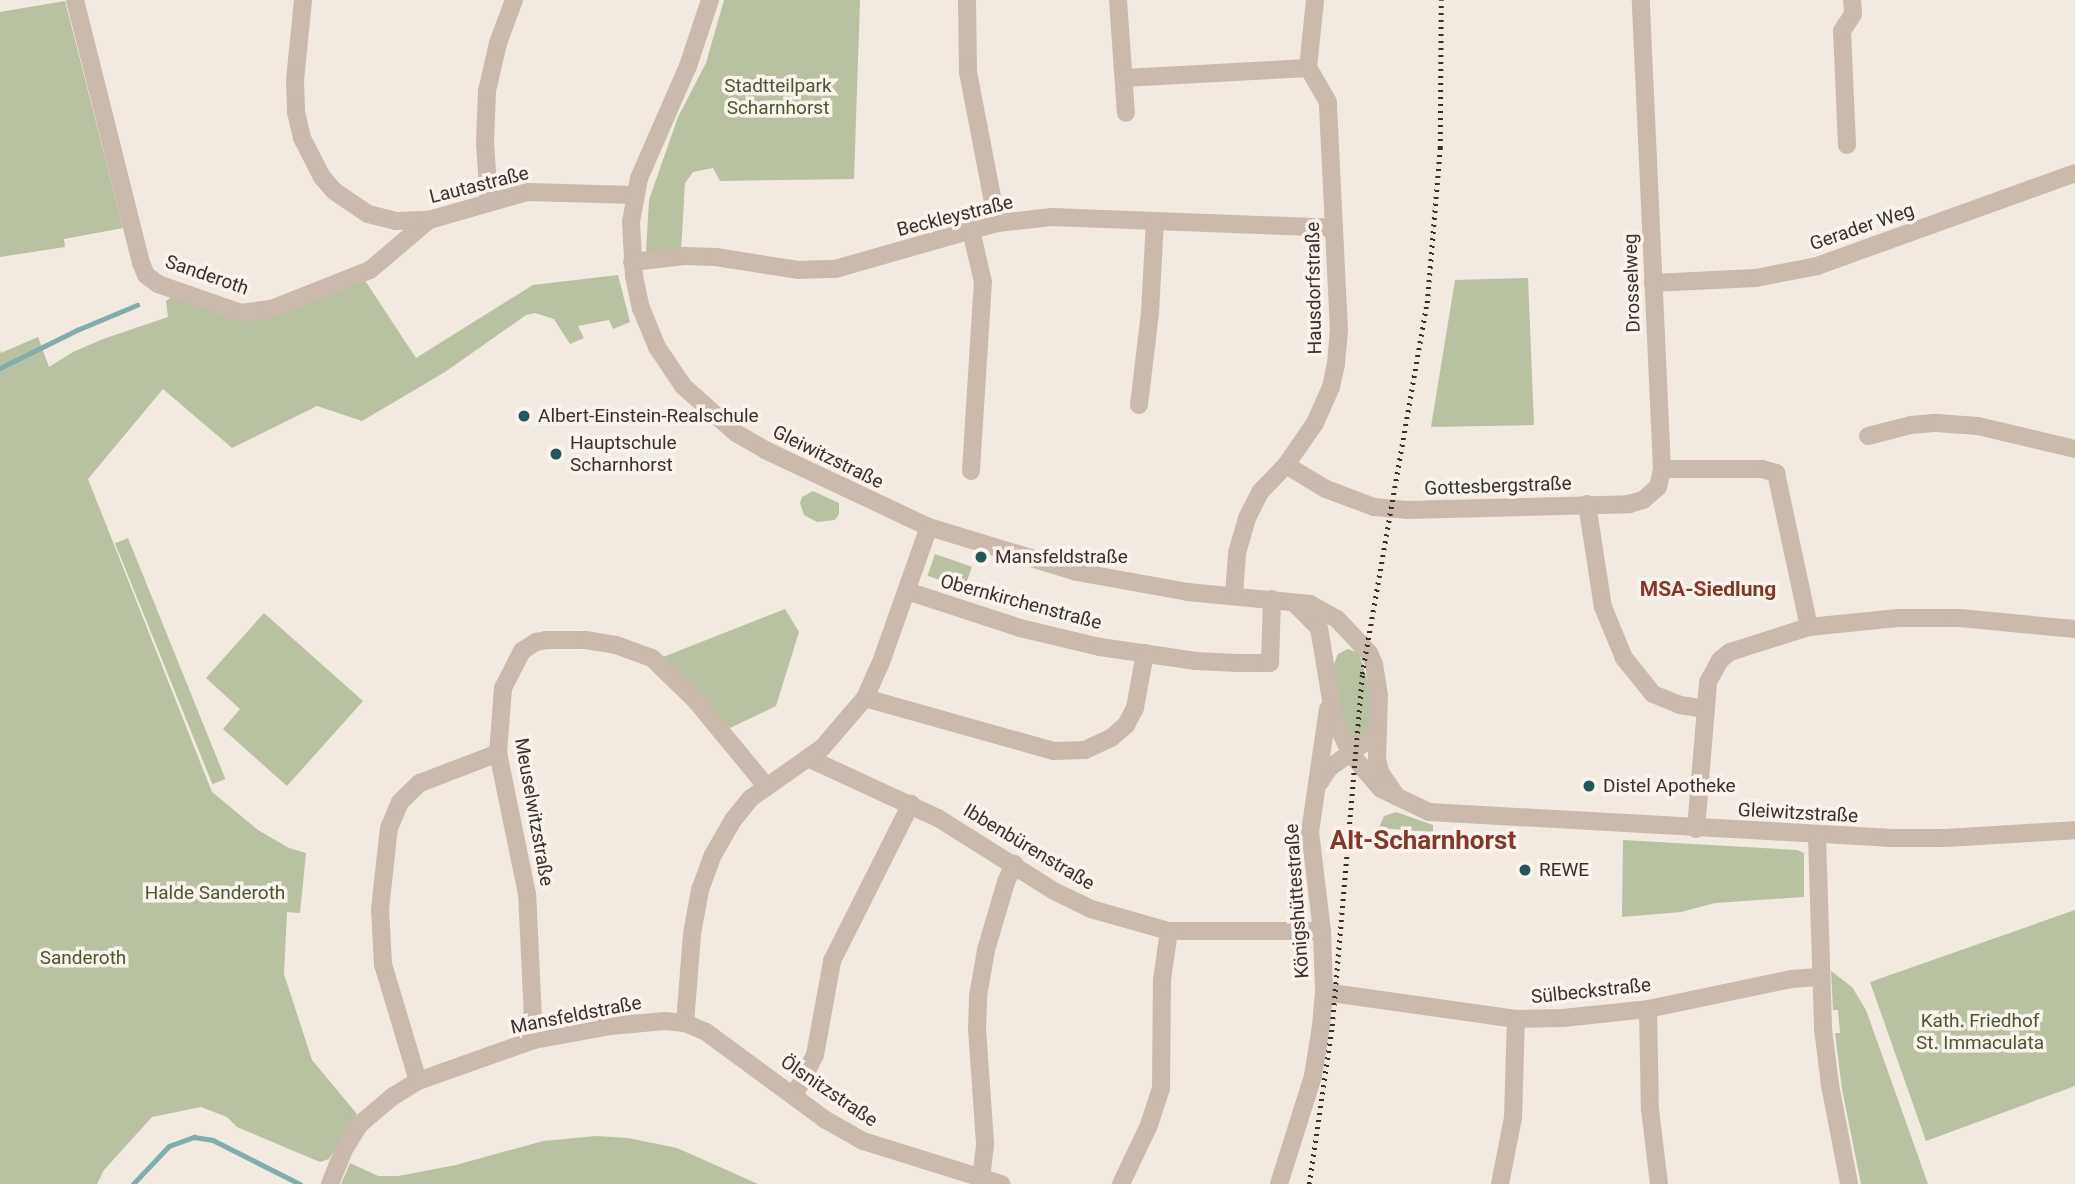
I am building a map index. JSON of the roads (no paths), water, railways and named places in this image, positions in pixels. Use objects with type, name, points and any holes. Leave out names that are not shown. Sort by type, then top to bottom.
[{"type":"street","name":"Sanderoth","points":[[75,0],[141,263],[146,275],[158,284],[241,313],[271,309],[370,271],[429,220]]},
{"type":"street","name":"Lautastraße","points":[[303,0],[296,61],[296,112],[302,138],[322,177],[334,191],[368,214],[396,220],[429,220],[489,201],[541,191],[634,195]]},
{"type":"street","points":[[489,201],[485,143],[487,91],[498,43],[514,0]]},
{"type":"street","name":"Gleiwitzstraße","points":[[710,0],[688,66],[653,143],[634,195],[632,262],[641,308],[657,347],[683,386],[710,413],[736,433],[800,468],[929,527],[1077,572],[1152,587],[1310,604],[1338,619],[1368,653],[1378,680],[1377,734],[1380,772],[1397,797]]},
{"type":"street","points":[[967,0],[968,72],[997,223]]},
{"type":"street","points":[[1118,0],[1126,113]]},
{"type":"street","points":[[1124,78],[1308,68],[1315,0]]},
{"type":"street","name":"Drosselweg","points":[[1641,0],[1662,469]]},
{"type":"street","points":[[1847,145],[1842,31],[1853,14],[1852,0]]},
{"type":"street","name":"Hausdorfstraße","points":[[1234,596],[1237,553],[1247,518],[1261,491],[1286,465],[1321,410],[1336,364],[1339,331],[1328,102],[1308,68]]},
{"type":"street","name":"Gerader Weg","points":[[1653,283],[1756,278],[1817,265],[2075,173]]},
{"type":"street","name":"Beckleystraße","points":[[632,262],[685,256],[716,257],[797,270],[835,269],[997,223],[1052,217],[1334,228]]},
{"type":"street","points":[[1139,405],[1150,313],[1154,222]]},
{"type":"street","points":[[971,230],[983,282],[971,471]]},
{"type":"street","points":[[1868,436],[1911,425],[1957,424],[1978,426],[2075,450]]},
{"type":"street","name":"Gottesbergstraße","points":[[1286,465],[1326,489],[1374,507],[1407,510],[1587,504],[1603,607],[1623,658],[1653,695],[1673,704],[1703,709]]},
{"type":"street","points":[[1587,504],[1629,504],[1643,500],[1658,487],[1662,469],[1762,469],[1776,473],[1809,627]]},
{"type":"street","points":[[685,1023],[688,960],[706,870],[733,820],[766,786],[835,737],[865,698],[929,527]]},
{"type":"street","name":"Obernkirchenstraße","points":[[907,591],[1020,628],[1100,647],[1201,662],[1270,663],[1272,598]]},
{"type":"street","name":"Gleiwitzstraße","points":[[1292,602],[1319,628],[1326,658],[1329,694],[1342,740],[1381,789],[1417,808],[1443,814],[1817,836],[1946,838],[2075,830]]},
{"type":"street","points":[[1696,829],[1703,709],[1708,682],[1720,660],[1742,646],[1809,627],[1898,618],[1960,618],[2075,629]]},
{"type":"street","points":[[1326,658],[1331,649],[1355,637]]},
{"type":"street","name":"Meuselwitzstraße","points":[[534,1040],[527,894],[498,753],[503,688],[522,651],[536,642],[585,640],[616,645],[652,658],[696,701],[766,786]]},
{"type":"street","points":[[865,698],[1054,751],[1085,750],[1111,738],[1126,725],[1135,708],[1145,653]]},
{"type":"street","name":"Königshüttestraße","points":[[1279,1184],[1312,1076],[1324,992],[1322,931],[1310,832],[1329,694]]},
{"type":"street","points":[[1317,788],[1329,768],[1377,734]]},
{"type":"street","points":[[418,1081],[383,964],[380,909],[389,828],[400,802],[420,783],[498,753]]},
{"type":"street","name":"Ibbenbürenstraße","points":[[808,758],[911,804],[963,832],[1083,905],[1168,931],[1322,931]]},
{"type":"street","points":[[795,1094],[815,1055],[832,961],[911,804]]},
{"type":"street","points":[[1817,836],[1819,977],[1830,1085],[1849,1184]]},
{"type":"street","points":[[981,1178],[985,1143],[976,1029],[978,996],[989,939],[1014,864]]},
{"type":"street","points":[[1121,1184],[1149,1125],[1161,1089],[1162,980],[1168,931]]},
{"type":"street","name":"Sülbeckstraße","points":[[1324,992],[1516,1019],[1563,1018],[1648,1009],[1791,979],[1819,977]]},
{"type":"street","points":[[1648,1009],[1650,1109],[1659,1184]]},
{"type":"street","points":[[1500,1184],[1513,1118],[1516,1019]]},
{"type":"street","name":"Mansfeldstraße","points":[[330,1182],[343,1151],[359,1125],[392,1097],[418,1081],[534,1040],[636,1023],[685,1023]]},
{"type":"street","name":"Ölsnitzstraße","points":[[685,1023],[706,1032],[826,1119],[881,1149],[1000,1184]]},
{"type":"waterway","points":[[0,368],[77,330],[137,305]]},
{"type":"waterway","points":[[133,1184],[169,1146],[194,1137],[213,1140],[300,1184]]},
{"type":"railway","points":[[1309,1184],[1332,1026],[1362,674],[1427,303],[1440,148],[1441,0]]},
{"type":"place","name":"Albert-Einstein-Realschule","points":[[524,416]]},
{"type":"place","name":"Hauptschule Scharnhorst","points":[[556,454]]},
{"type":"place","name":"Mansfeldstraße","points":[[981,557]]},
{"type":"place","name":"Distel Apotheke","points":[[1589,786]]},
{"type":"place","name":"REWE","points":[[1525,870]]},
{"type":"district","name":"MSA-Siedlung","points":[[1708,589]]},
{"type":"district","name":"Alt-Scharnhorst","points":[[1423,841]]},
{"type":"park label","name":"Stadtteilpark Scharnhorst","points":[[778,97]]},
{"type":"park label","name":"Halde Sanderoth","points":[[215,893]]},
{"type":"park label","name":"Kath. Friedhof St. Immaculata","points":[[1980,1032]]}]
